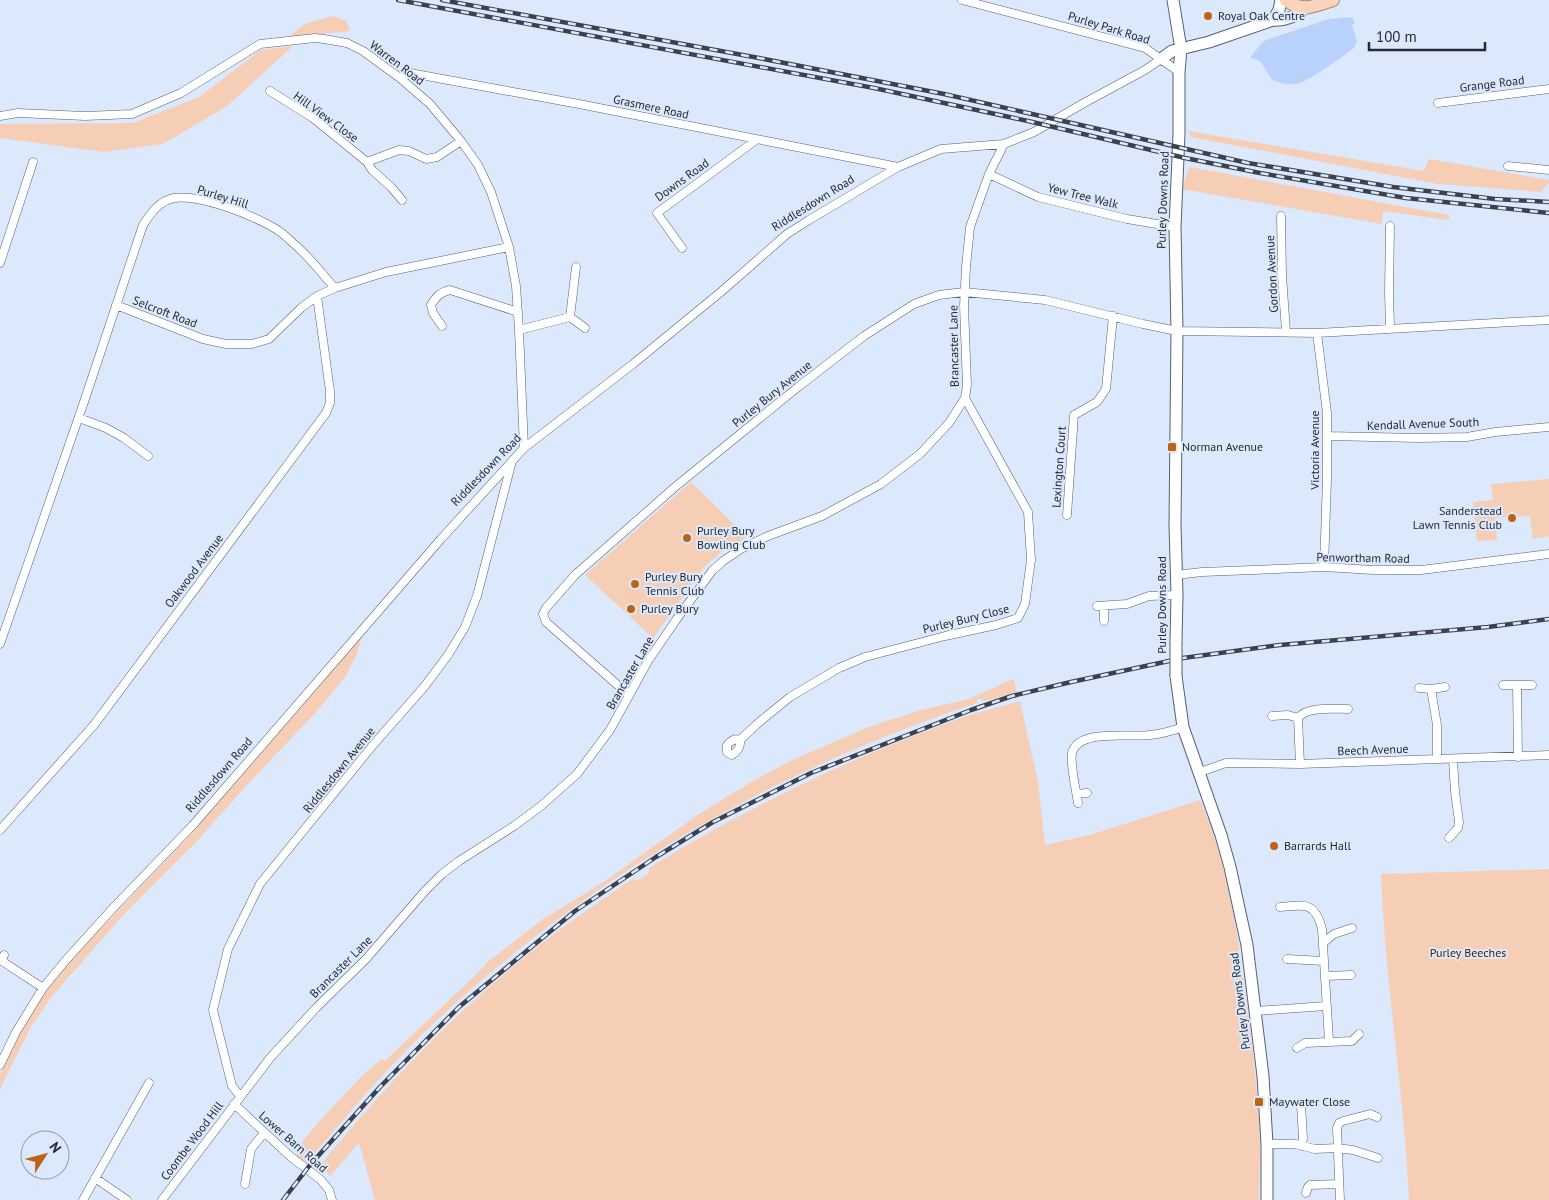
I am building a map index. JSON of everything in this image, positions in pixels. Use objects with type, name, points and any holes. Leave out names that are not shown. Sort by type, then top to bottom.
[{"type":"main road","points":[[1286,0],[1291,4],[1305,8],[1333,0]]},
{"type":"street","name":"Purley Park Road","points":[[962,0],[1145,48],[1161,59]]},
{"type":"street","name":"Purley Downs Road","points":[[1173,0],[1181,49],[1175,227],[1177,331],[1176,676],[1183,727],[1221,835],[1247,945],[1263,1076],[1267,1144],[1267,1200]]},
{"type":"street","points":[[1273,20],[1279,10],[1281,0]]},
{"type":"street","name":"Riddlesdown Road","points":[[0,1065],[16,1032],[43,988],[66,960],[192,825],[512,460],[524,448],[633,364],[722,291],[786,234],[898,167],[941,149],[1004,144],[1034,132],[1145,70],[1172,51],[1209,42],[1273,20],[1281,20],[1299,14],[1305,8]]},
{"type":"street","name":"Warren Road","points":[[0,116],[18,113],[85,116],[132,114],[181,93],[260,44],[315,38],[337,40],[363,51],[400,78],[430,104],[478,165],[491,192],[509,246],[518,312],[524,448]]},
{"type":"street","points":[[1161,59],[1179,72]]},
{"type":"street","name":"Grasmere Road","points":[[400,78],[410,73],[440,78],[898,167]]},
{"type":"street","name":"Grange Road","points":[[1438,103],[1549,89]]},
{"type":"street","name":"Hill View Close","points":[[270,91],[313,118],[367,162],[372,170],[402,200]]},
{"type":"street","name":"Downs Road","points":[[682,248],[657,213],[756,140]]},
{"type":"street","points":[[367,162],[399,150],[409,151],[426,158],[437,157],[461,141]]},
{"type":"street","name":"Brancaster Lane","points":[[240,1096],[286,1039],[366,959],[442,874],[541,806],[577,774],[610,730],[656,648],[712,570],[741,549],[768,536],[822,516],[881,484],[926,448],[949,423],[965,398],[967,385],[964,292],[970,227],[989,174],[1004,144]]},
{"type":"street","points":[[0,263],[33,162]]},
{"type":"street","points":[[1508,166],[1549,170]]},
{"type":"street","name":"Yew Tree Walk","points":[[989,174],[1038,196],[1127,219],[1175,227]]},
{"type":"street","name":"Purley Hill","points":[[116,305],[143,224],[156,206],[173,198],[190,198],[206,201],[270,225],[294,243],[335,288]]},
{"type":"street","name":"Gordon Avenue","points":[[1281,216],[1286,331]]},
{"type":"street","points":[[1390,226],[1390,328]]},
{"type":"street","name":"Selcroft Road","points":[[0,644],[79,418],[116,305],[203,339],[226,344],[252,344],[269,339],[301,308],[317,296],[335,288],[386,272],[509,246]]},
{"type":"street","points":[[570,317],[576,267]]},
{"type":"street","points":[[442,326],[431,305],[438,294],[444,291],[450,290],[518,312]]},
{"type":"street","name":"Purley Bury Avenue","points":[[629,695],[546,622],[544,614],[546,608],[575,575],[675,487],[864,336],[914,304],[940,295],[964,292],[1045,300],[1177,331]]},
{"type":"street","name":"Oakwood Avenue","points":[[0,830],[94,725],[326,413],[330,403],[330,391],[317,296]]},
{"type":"street","name":"Lexington Court","points":[[1067,515],[1074,415],[1097,402],[1106,389],[1113,316]]},
{"type":"street","points":[[570,317],[585,328]]},
{"type":"street","points":[[519,330],[570,317]]},
{"type":"street","points":[[1177,331],[1286,331],[1317,333],[1549,320]]},
{"type":"street","name":"Victoria Avenue","points":[[1317,333],[1325,395],[1327,436],[1324,567]]},
{"type":"street","name":"Purley Bury Close","points":[[740,740],[790,697],[865,657],[1018,618],[1025,604],[1031,560],[1028,512],[965,398]]},
{"type":"street","points":[[79,418],[106,428],[124,438],[148,456]]},
{"type":"street","name":"Kendall Avenue South","points":[[1327,436],[1467,437],[1495,432],[1549,427]]},
{"type":"street","name":"Riddlesdown Avenue","points":[[240,1096],[232,1086],[213,1010],[228,949],[260,884],[373,745],[424,687],[465,627],[477,596],[512,460]]},
{"type":"street","name":"Penwortham Road","points":[[1176,575],[1202,572],[1324,567],[1421,570],[1549,554]]},
{"type":"street","points":[[1104,621],[1100,606],[1127,604],[1152,595],[1177,595]]},
{"type":"street","points":[[1503,685],[1532,685]]},
{"type":"street","points":[[1517,685],[1518,756]]},
{"type":"street","points":[[1419,688],[1445,687]]},
{"type":"street","points":[[1430,689],[1437,725],[1437,759]]},
{"type":"street","points":[[1300,764],[1298,718],[1304,712],[1313,710],[1348,709]]},
{"type":"street","points":[[1272,716],[1291,715],[1298,718]]},
{"type":"street","points":[[1088,793],[1078,798],[1072,752],[1077,744],[1086,738],[1148,735],[1169,732],[1183,727]]},
{"type":"street","name":"Beech Avenue","points":[[1200,772],[1226,763],[1300,764],[1549,755]]},
{"type":"street","points":[[1449,838],[1458,828],[1459,822],[1453,759]]},
{"type":"street","points":[[1280,907],[1310,906],[1320,919],[1329,1041]]},
{"type":"street","points":[[1323,943],[1334,934],[1352,928]]},
{"type":"street","points":[[1287,959],[1324,961]]},
{"type":"street","points":[[2,961],[43,988]]},
{"type":"street","points":[[1325,976],[1351,975]]},
{"type":"street","points":[[1256,1011],[1326,1006]]},
{"type":"street","points":[[1297,1048],[1306,1043],[1352,1041],[1359,1034]]},
{"type":"street","points":[[84,1200],[149,1083]]},
{"type":"street","name":"Coombe Wood Hill","points":[[162,1200],[240,1096]]},
{"type":"street","name":"Lower Barn Road","points":[[234,1104],[291,1157],[320,1180],[329,1190],[332,1200]]},
{"type":"street","points":[[1301,1105],[1302,1146]]},
{"type":"street","points":[[1340,1200],[1337,1148],[1337,1128],[1339,1123],[1370,1114],[1376,1117]]},
{"type":"street","points":[[245,1184],[251,1150],[264,1133]]},
{"type":"street","points":[[1267,1144],[1295,1144],[1315,1149],[1337,1148],[1353,1150],[1378,1158]]},
{"type":"street","points":[[95,1178],[127,1200]]},
{"type":"street","points":[[1306,1193],[1310,1185],[1339,1184]]},
{"type":"green space","points":[[332,16],[346,21],[350,31],[288,37],[305,24]]},
{"type":"green space","points":[[293,46],[227,106],[163,144],[104,152],[0,138],[0,124],[133,123],[199,97],[261,50]]},
{"type":"green space","points":[[1188,131],[1424,171],[1429,159],[1549,180],[1549,183],[1541,192],[1438,184],[1191,137]]},
{"type":"green space","points":[[1189,167],[1449,215],[1449,220],[1383,211],[1382,224],[1182,189]]},
{"type":"green space","name":"Sanderstead Lawn Tennis Club","points":[[1549,479],[1549,536],[1533,539],[1530,516],[1495,518],[1497,540],[1477,541],[1473,502],[1493,500],[1491,484]]},
{"type":"green space","points":[[691,482],[747,537],[725,549],[705,566],[653,638],[585,575]]},
{"type":"green space","points":[[363,634],[356,656],[345,677],[316,712],[197,841],[126,912],[53,995],[32,1025],[0,1090],[0,1074],[19,1033],[45,990],[69,962],[196,829]]},
{"type":"green space","points":[[1013,679],[1017,692],[985,701],[982,701],[981,698],[977,700],[977,703],[901,730],[828,761],[757,795],[689,832],[623,874],[559,919],[496,968],[436,1021],[354,1107],[308,1161],[304,1162],[293,1155],[297,1154],[303,1141],[323,1117],[365,1073],[382,1059],[385,1061],[485,964],[542,920],[605,881],[699,814],[790,761],[869,727],[921,710],[969,699]]},
{"type":"green space","points":[[1020,701],[1038,782],[1045,845],[1090,835],[1200,800],[1224,870],[1238,942],[1258,1105],[1260,1143],[1259,1200],[375,1200],[359,1143],[330,1176],[325,1171],[321,1176],[317,1172],[323,1162],[371,1105],[421,1051],[474,1000],[543,942],[632,879],[643,878],[649,873],[649,868],[721,826],[832,770],[957,720]]},
{"type":"green space","name":"Purley Beeches","points":[[1549,869],[1549,1200],[1409,1200],[1407,1159],[1386,956],[1381,874]]},
{"type":"water","points":[[1352,17],[1355,23],[1352,25],[1357,41],[1354,48],[1305,81],[1290,84],[1272,80],[1260,61],[1250,58],[1266,40],[1329,19]]},
{"type":"railway","points":[[398,0],[874,88],[1260,173],[1406,198],[1549,213]]},
{"type":"railway","points":[[442,0],[944,94],[1248,163],[1393,187],[1495,199],[1549,202]]},
{"type":"railway","points":[[283,1200],[310,1165],[380,1087],[459,1007],[575,911],[713,822],[811,773],[971,710],[1012,696],[1183,658],[1280,645],[1488,627],[1549,619]]},
{"type":"place","name":"Royal Oak Centre","points":[[1208,16]]},
{"type":"place","name":"Norman Avenue","points":[[1172,447]]},
{"type":"place","name":"Sanderstead Lawn Tennis Club","points":[[1512,518]]},
{"type":"place","name":"Purley Bury Bowling Club","points":[[687,538]]},
{"type":"place","name":"Purley Bury Tennis Club","points":[[635,584]]},
{"type":"place","name":"Purley Bury","points":[[631,609]]},
{"type":"place","name":"Barrards Hall","points":[[1274,846]]},
{"type":"place","name":"Maywater Close","points":[[1259,1102]]}]
